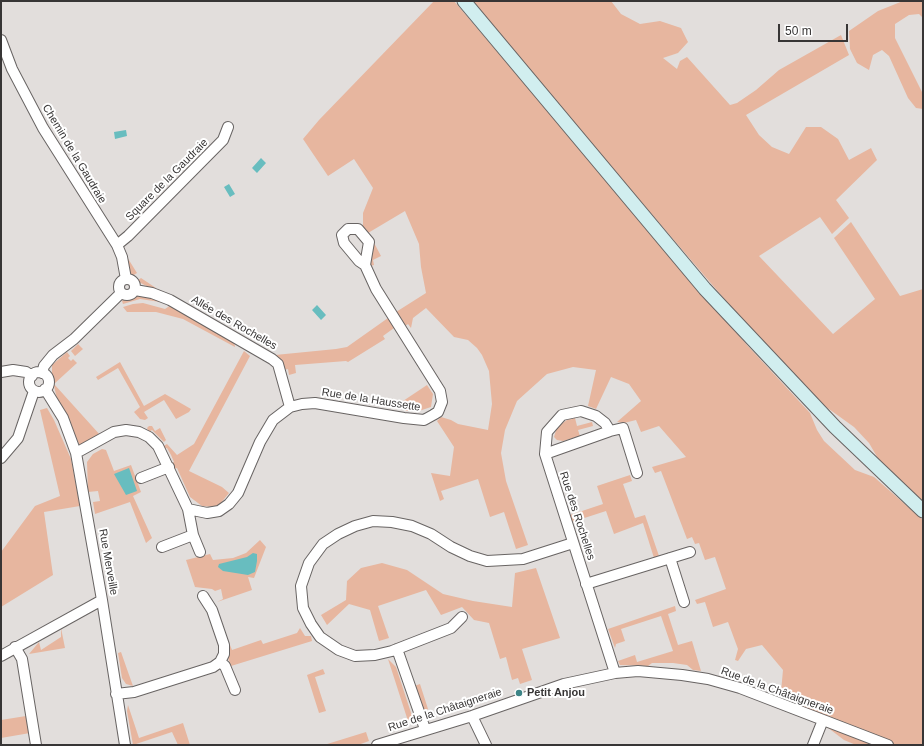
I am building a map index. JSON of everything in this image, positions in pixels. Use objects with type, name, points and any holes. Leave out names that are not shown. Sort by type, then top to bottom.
[{"type":"main road","points":[[464,1],[705,289],[834,427],[923,511]]},
{"type":"street","name":"Chemin de la Gaudraie","points":[[1,40],[12,69],[43,128],[117,245],[122,258],[126,279]]},
{"type":"street","name":"Square de la Gaudraie","points":[[117,245],[128,236],[223,140],[228,127]]},
{"type":"street","name":"Rue de la Haussette","points":[[188,509],[207,513],[219,511],[229,504],[238,493],[260,442],[273,420],[290,407],[315,403],[424,420],[438,412],[442,402],[437,385],[376,288],[365,265]]},
{"type":"street","points":[[126,279],[133,282],[135,290],[129,295],[121,293],[119,286],[121,281],[126,279]]},
{"type":"street","name":"Allée des Rochelles","points":[[135,290],[152,293],[170,300],[272,359],[278,364],[290,407]]},
{"type":"street","points":[[42,373],[44,366],[53,356],[74,339],[121,293]]},
{"type":"street","points":[[1,372],[13,370],[26,372],[32,376]]},
{"type":"street","points":[[36,373],[42,373],[48,379],[48,385],[40,392],[34,390],[29,383],[32,376],[36,373]]},
{"type":"street","name":"Rue Merveille","points":[[45,389],[63,418],[76,453],[102,600],[125,745]]},
{"type":"street","points":[[1,458],[18,438],[34,390]]},
{"type":"street","name":"Rue des Rochelles","points":[[610,431],[605,423],[596,416],[580,411],[562,415],[547,432],[545,454],[615,673]]},
{"type":"street","points":[[545,454],[610,431],[623,428],[637,473]]},
{"type":"street","points":[[76,453],[114,432],[126,430],[139,432],[149,437],[158,446],[188,509],[193,535],[200,552]]},
{"type":"street","points":[[141,478],[169,467]]},
{"type":"street","points":[[462,617],[451,628],[396,649],[375,656],[355,656],[339,650],[320,637],[311,624],[304,608],[301,586],[309,563],[323,544],[338,534],[355,526],[374,522],[392,522],[412,526],[431,534],[451,547],[470,556],[487,561],[523,559],[573,544]]},
{"type":"street","points":[[162,547],[193,535]]},
{"type":"street","points":[[586,584],[690,552]]},
{"type":"street","points":[[670,558],[684,602]]},
{"type":"street","points":[[116,694],[134,692],[213,668],[220,662],[224,654],[224,645],[212,610],[203,596]]},
{"type":"street","points":[[1,656],[102,600]]},
{"type":"street","points":[[15,647],[22,659],[36,745]]},
{"type":"street","points":[[396,649],[425,729]]},
{"type":"street","points":[[220,662],[225,666],[235,690]]},
{"type":"street","name":"Rue de la Châtaigneraie","points":[[377,745],[425,729],[472,716],[564,684],[615,673],[659,672],[708,679],[740,688],[888,745]]},
{"type":"street","points":[[472,716],[486,745]]},
{"type":"street","points":[[814,745],[823,720]]},
{"type":"shaded area","points":[[434,1],[454,1],[747,345],[810,413],[817,430],[824,441],[855,470],[874,477],[923,520],[923,745],[856,745],[844,740],[781,692],[783,670],[762,645],[746,649],[738,661],[735,660],[738,649],[728,622],[713,627],[705,602],[697,604],[695,600],[726,589],[715,557],[705,560],[699,543],[695,544],[692,537],[687,539],[661,471],[655,473],[652,467],[686,457],[659,426],[641,432],[636,420],[624,423],[617,422],[641,401],[629,384],[611,377],[596,409],[588,406],[596,370],[573,367],[547,374],[517,401],[505,430],[501,453],[506,481],[528,545],[516,549],[504,512],[490,517],[478,479],[441,491],[444,499],[440,501],[431,473],[450,476],[454,447],[437,421],[441,417],[458,424],[488,430],[492,404],[489,371],[477,348],[468,340],[454,337],[426,308],[413,318],[411,328],[408,324],[405,326],[396,312],[426,293],[421,267],[419,244],[405,211],[368,233],[363,227],[363,213],[373,188],[354,159],[328,176],[303,139],[319,120]]},
{"type":"shaded area","points":[[469,1],[611,1],[621,14],[640,24],[660,21],[681,28],[688,42],[678,53],[663,58],[677,69],[680,61],[687,57],[730,105],[737,103],[756,90],[779,70],[841,35],[849,55],[746,115],[759,135],[772,147],[789,154],[806,127],[821,127],[838,139],[849,160],[871,148],[877,160],[836,200],[849,218],[832,234],[820,217],[759,256],[833,334],[875,299],[834,238],[851,222],[900,296],[923,289],[923,504],[883,467],[869,443],[854,427],[815,399],[775,358]]},
{"type":"shaded area","points":[[903,1],[923,1],[923,18],[919,14],[909,15],[895,24],[895,38],[923,94],[923,109],[916,108],[908,98],[889,56],[882,50],[873,55],[869,70],[857,63],[850,49],[849,31],[878,11]]},
{"type":"shaded area","points":[[373,241],[381,256],[373,260],[374,265],[370,266]]},
{"type":"shaded area","points":[[127,257],[137,273],[132,276],[129,272],[126,259]]},
{"type":"shaded area","points":[[141,278],[156,288],[156,291],[137,281]]},
{"type":"shaded area","points":[[139,295],[167,303],[140,299],[123,304],[122,301],[124,299]]},
{"type":"shaded area","points":[[143,303],[165,309],[171,305],[234,341],[235,347],[183,319],[156,312],[127,312],[123,307]]},
{"type":"shaded area","points":[[388,318],[394,328],[383,336],[385,339],[348,362],[295,365],[296,373],[289,375],[288,369],[284,370],[282,360],[275,355],[347,347]]},
{"type":"shaded area","points":[[78,344],[83,349],[75,356],[71,351]]},
{"type":"shaded area","points":[[244,351],[250,356],[189,471],[222,487],[229,493],[220,504],[215,507],[202,506],[190,497],[177,468],[174,469],[171,464],[174,462],[171,455],[167,448],[163,449],[162,447],[167,444],[177,455],[194,444]]},
{"type":"shaded area","points":[[67,352],[70,356],[68,358],[71,361],[73,359],[77,363],[54,384],[101,436],[86,445],[79,444],[57,399],[52,377],[52,365]]},
{"type":"shaded area","points":[[120,362],[144,406],[165,394],[191,409],[189,412],[176,419],[164,400],[144,412],[148,418],[145,420],[140,419],[134,412],[140,407],[118,368],[98,380],[96,377]]},
{"type":"shaded area","points":[[427,385],[433,394],[431,407],[419,411],[405,411],[406,405],[400,403]]},
{"type":"shaded area","points":[[47,408],[54,420],[71,459],[80,506],[44,512],[53,575],[1,607],[1,552],[35,506],[60,496],[40,410]]},
{"type":"shaded area","points":[[575,418],[577,426],[592,422],[593,426],[578,430],[580,436],[563,441],[557,440],[554,437],[557,427],[567,420]]},
{"type":"shaded area","points":[[152,426],[155,431],[160,428],[166,440],[164,442],[152,430],[149,432],[147,428]]},
{"type":"shaded area","points":[[102,449],[106,450],[114,471],[131,465],[141,492],[133,496],[152,538],[146,543],[130,502],[95,514],[93,502],[100,501],[98,491],[88,492],[87,462],[93,454]]},
{"type":"shaded area","points":[[630,475],[632,481],[623,484],[635,518],[645,515],[659,556],[654,558],[643,523],[614,534],[606,511],[572,522],[570,515],[603,504],[597,486]]},
{"type":"shaded area","points":[[260,540],[266,547],[254,578],[248,577],[252,590],[217,602],[223,599],[221,589],[215,591],[212,589],[195,587],[186,560],[210,554],[213,560],[233,558],[246,553]]},
{"type":"shaded area","points":[[382,563],[407,570],[443,594],[473,601],[512,607],[515,573],[536,568],[560,638],[522,649],[532,680],[520,684],[518,678],[512,680],[506,657],[500,659],[489,623],[474,620],[462,607],[441,615],[426,590],[378,606],[389,638],[379,641],[370,610],[349,604],[327,625],[321,615],[346,600],[347,581],[361,568]]},
{"type":"shaded area","points":[[675,606],[676,611],[668,614],[678,645],[692,641],[701,671],[693,670],[687,665],[673,663],[652,663],[648,666],[620,665],[618,661],[635,655],[637,662],[673,651],[661,616],[621,629],[625,641],[616,644],[615,648],[608,629]]},
{"type":"shaded area","points":[[61,628],[65,648],[29,654],[39,642],[41,650],[61,637]]},
{"type":"shaded area","points":[[300,628],[305,636],[311,636],[312,641],[231,666],[228,658],[230,645],[232,650],[261,640],[263,644],[297,633]]},
{"type":"shaded area","points":[[121,652],[133,686],[126,684],[122,678],[118,653]]},
{"type":"shaded area","points":[[388,659],[396,667],[413,719],[408,721]]},
{"type":"shaded area","points":[[323,669],[325,674],[315,677],[326,711],[319,713],[307,675]]},
{"type":"shaded area","points":[[420,684],[428,709],[423,711],[414,686]]},
{"type":"shaded area","points":[[128,705],[139,738],[183,723],[190,745],[178,745],[172,732],[133,745],[127,711]]},
{"type":"shaded area","points":[[26,716],[30,733],[1,738],[1,720]]},
{"type":"shaded area","points":[[366,732],[369,741],[358,745],[324,745]]},
{"type":"water","points":[[126,130],[127,136],[115,139],[114,132]]},
{"type":"water","points":[[261,158],[266,163],[257,173],[252,168]]},
{"type":"water","points":[[229,184],[235,194],[230,197],[224,187]]},
{"type":"water","points":[[317,305],[326,315],[321,320],[312,310]]},
{"type":"water","points":[[129,468],[137,491],[126,495],[114,474]]},
{"type":"water","points":[[253,553],[257,554],[255,572],[248,575],[223,571],[218,567],[219,564],[247,557]]},
{"type":"place","name":"Petit Anjou","points":[[519,693]]}]
